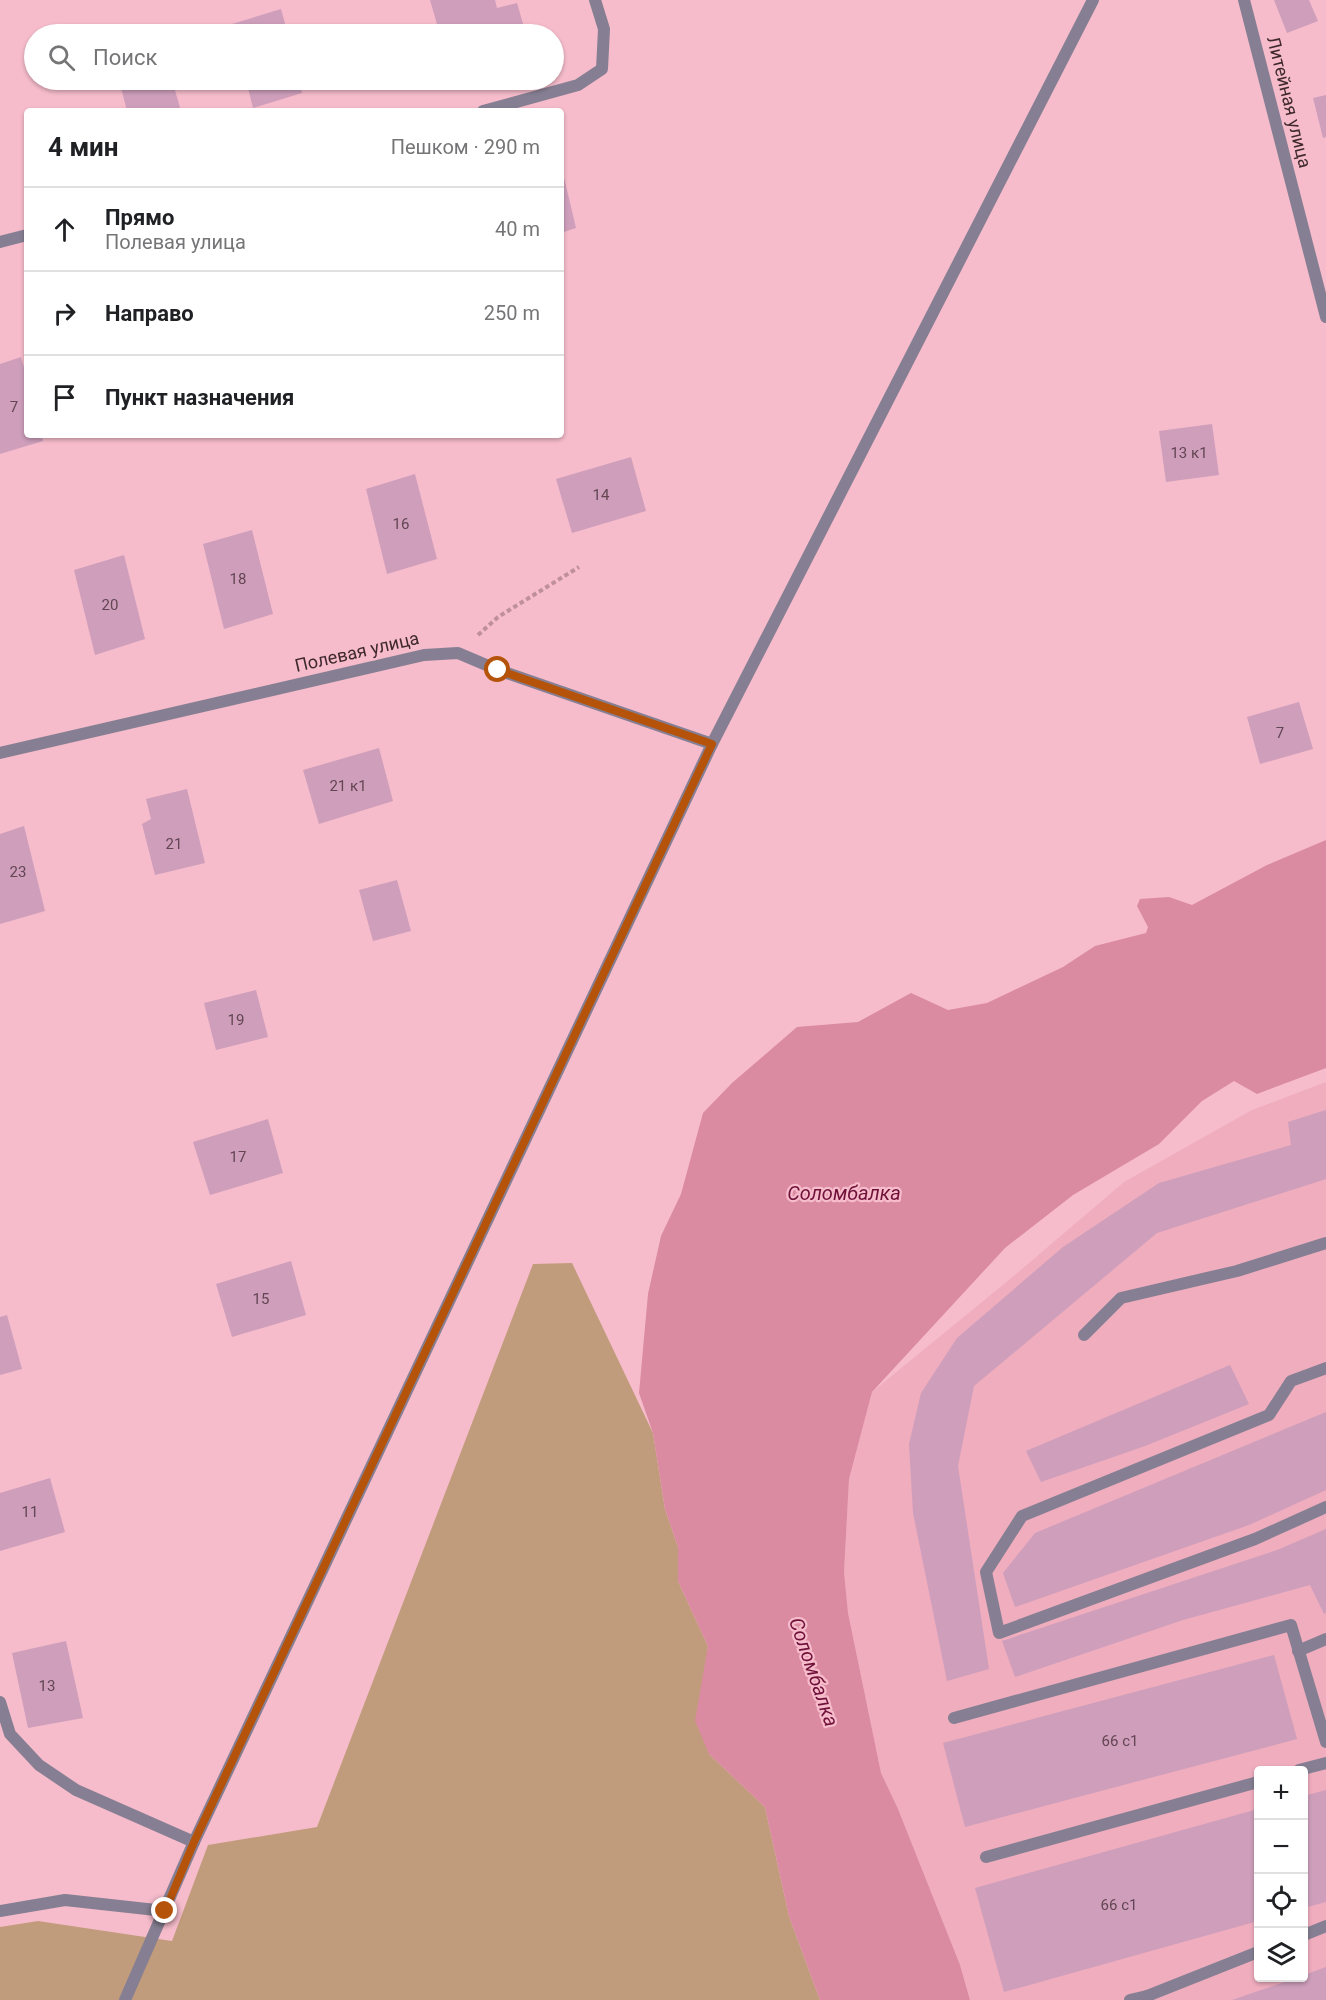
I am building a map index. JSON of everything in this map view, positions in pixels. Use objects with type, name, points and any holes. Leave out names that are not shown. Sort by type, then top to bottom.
[{"type":"street","points":[[564,89],[578,85],[602,69],[604,29],[595,0]]},
{"type":"street","points":[[124,2000],[194,1842],[712,744],[1093,0]]},
{"type":"street","name":"Литейная улица","points":[[1244,0],[1326,317]]},
{"type":"street","points":[[494,108],[560,90]]},
{"type":"street","points":[[0,242],[24,236]]},
{"type":"street","name":"Полевая улица","points":[[0,753],[424,655],[458,653],[498,670],[712,744]]},
{"type":"street","points":[[1084,1335],[1121,1298],[1237,1271],[1326,1243]]},
{"type":"street","points":[[1326,1368],[1291,1381],[1269,1415],[1022,1516],[986,1572],[999,1633],[1255,1539],[1326,1507]]},
{"type":"street","points":[[954,1718],[1291,1625],[1326,1742]]},
{"type":"street","points":[[1298,1651],[1326,1639]]},
{"type":"street","points":[[0,1702],[10,1734],[39,1765],[76,1790],[194,1842]]},
{"type":"street","points":[[1308,1768],[1326,1763]]},
{"type":"street","points":[[986,1857],[1254,1783]]},
{"type":"street","points":[[0,1911],[65,1900],[165,1911]]},
{"type":"street","points":[[1308,1933],[1326,1926]]},
{"type":"street","points":[[1130,2000],[1147,1998],[1254,1954]]},
{"type":"path","points":[[458,653],[498,617],[579,567]]},
{"type":"shaded area","points":[[1326,1082],[1326,2000],[970,2000],[960,1965],[898,1809],[881,1773],[848,1613],[844,1572],[849,1479],[872,1392],[1124,1182],[1252,1110]]},
{"type":"shaded area","points":[[572,1263],[653,1433],[665,1509],[678,1547],[678,1581],[708,1646],[704,1683],[709,1754],[765,1807],[789,1916],[820,2000],[0,2000],[0,1927],[38,1921],[172,1941],[208,1845],[317,1827],[533,1264]]},
{"type":"water","name":"Соломбалка","points":[[1326,840],[1326,1068],[1257,1094],[1234,1081],[1202,1101],[1159,1144],[1073,1195],[1005,1248],[872,1392],[849,1479],[844,1572],[848,1613],[881,1773],[898,1809],[960,1965],[970,2000],[820,2000],[789,1916],[765,1807],[709,1754],[695,1721],[708,1646],[678,1581],[678,1547],[665,1509],[653,1433],[639,1393],[648,1294],[661,1236],[681,1194],[703,1113],[732,1083],[797,1027],[858,1022],[911,993],[948,1010],[987,1003],[1063,967],[1095,946],[1146,933],[1148,927],[1137,906],[1140,899],[1169,897],[1192,905],[1267,865]]},
{"type":"building","points":[[430,0],[495,0],[497,8],[517,3],[523,24],[465,24],[437,24]]},
{"type":"building","points":[[1274,0],[1309,0],[1318,21],[1287,33]]},
{"type":"building","points":[[281,9],[285,24],[232,24]]},
{"type":"building","points":[[122,90],[175,90],[180,108],[126,108]]},
{"type":"building","points":[[248,90],[301,90],[302,93],[253,108]]},
{"type":"building","points":[[1326,95],[1326,137],[1323,138],[1313,98]]},
{"type":"building","points":[[564,177],[576,228],[564,232]]},
{"type":"building","points":[[21,357],[24,368],[24,438],[42,438],[43,441],[0,454],[0,364]]},
{"type":"building","points":[[1212,424],[1219,475],[1166,482],[1159,431]]},
{"type":"building","points":[[631,457],[646,511],[572,533],[556,479]]},
{"type":"building","points":[[415,474],[437,559],[387,574],[366,489]]},
{"type":"building","points":[[252,530],[273,614],[224,629],[203,544]]},
{"type":"building","points":[[124,555],[145,639],[95,655],[74,570]]},
{"type":"building","points":[[1299,702],[1313,749],[1260,764],[1247,717]]},
{"type":"building","points":[[379,748],[393,801],[319,824],[303,770]]},
{"type":"building","points":[[187,789],[205,863],[155,875],[142,824],[151,819],[146,799]]},
{"type":"building","points":[[24,826],[45,911],[0,924],[0,834]]},
{"type":"building","points":[[397,880],[411,931],[373,941],[359,890]]},
{"type":"building","points":[[256,990],[268,1037],[216,1050],[204,1003]]},
{"type":"building","points":[[1326,1110],[1326,1179],[1157,1233],[974,1386],[958,1466],[989,1669],[947,1681],[913,1513],[909,1444],[921,1393],[957,1338],[1063,1247],[1159,1183],[1291,1145],[1288,1122]]},
{"type":"building","points":[[268,1119],[283,1173],[210,1195],[193,1142]]},
{"type":"building","points":[[291,1261],[306,1315],[232,1337],[216,1284]]},
{"type":"building","points":[[7,1315],[22,1369],[0,1375],[0,1317]]},
{"type":"building","points":[[1230,1365],[1249,1404],[1145,1446],[1041,1482],[1026,1451]]},
{"type":"building","points":[[1326,1412],[1326,1490],[1249,1525],[1015,1607],[1003,1573],[1035,1533]]},
{"type":"building","points":[[50,1478],[65,1532],[0,1551],[0,1493]]},
{"type":"building","points":[[1326,1529],[1326,1613],[1324,1614],[1310,1585],[1183,1620],[1015,1677],[1002,1641],[1277,1550]]},
{"type":"building","points":[[66,1641],[83,1718],[28,1728],[12,1653]]},
{"type":"building","points":[[1274,1655],[1297,1739],[965,1827],[943,1743]]},
{"type":"building","points":[[1326,1790],[1326,1902],[1308,1907],[1308,1820],[1308,1795]]},
{"type":"building","points":[[1254,1810],[1254,1922],[1004,1992],[975,1888]]},
{"type":"building","points":[[1326,1967],[1326,2000],[1232,2000],[1284,1982],[1308,1982],[1308,1974]]},
{"type":"route","points":[[165,1911],[194,1842],[712,744],[498,670]]}]
